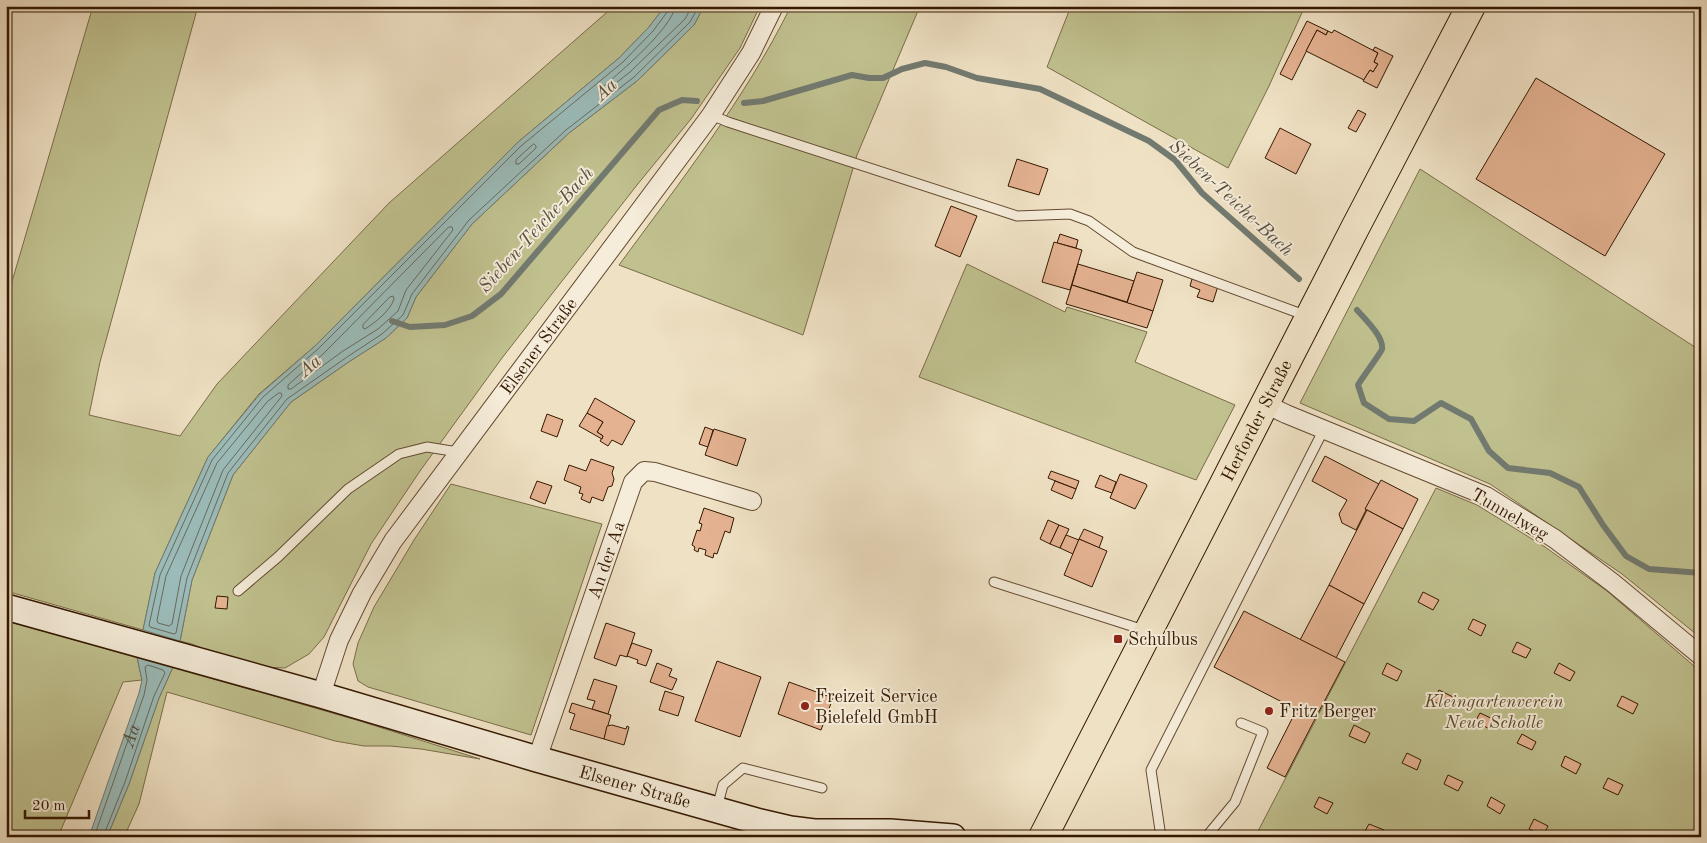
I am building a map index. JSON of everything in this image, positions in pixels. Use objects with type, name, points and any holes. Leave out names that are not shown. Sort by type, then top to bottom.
[{"type":"main road","name":"Herforder Straße","points":[[1043,837],[1471,6]]},
{"type":"main road","name":"Elsener Straße","points":[[6,606],[322,695],[716,810],[790,829],[814,832],[890,832],[953,837]]},
{"type":"street","name":"Elsener Straße","points":[[322,695],[339,640],[362,593],[393,541],[711,116],[751,53],[774,6]]},
{"type":"street","name":"Tunnelweg","points":[[1265,404],[1486,496],[1569,550],[1613,583],[1701,656]]},
{"type":"street","name":"An der Aa","points":[[537,759],[633,482],[644,471],[655,472],[752,501]]},
{"type":"lane","points":[[711,116],[1018,216],[1070,214],[1089,220],[1133,252],[1310,317]]},
{"type":"lane","points":[[1161,837],[1151,770],[1324,429]]},
{"type":"lane","points":[[238,591],[278,557],[348,489],[399,454],[427,447],[458,452]]},
{"type":"lane","points":[[994,582],[1149,632]]},
{"type":"lane","points":[[1206,837],[1235,802],[1263,732],[1241,723]]},
{"type":"lane","points":[[716,810],[723,785],[743,768],[822,788]]},
{"type":"green space","points":[[93,6],[198,6],[100,362],[89,415],[180,436],[217,384],[389,203],[614,6],[665,6],[649,27],[619,58],[518,142],[315,346],[259,394],[208,457],[155,573],[143,630],[6,591],[6,302]]},
{"type":"green space","points":[[704,6],[760,6],[740,48],[691,119],[502,358],[420,471],[371,544],[324,637],[309,654],[285,668],[262,667],[226,659],[192,644],[180,641],[192,580],[233,475],[291,402],[386,338],[407,318],[416,297],[472,224],[569,133],[637,81],[694,25]]},
{"type":"green space","points":[[791,6],[920,6],[857,155],[803,335],[619,265],[711,139],[753,74]]},
{"type":"green space","points":[[1071,6],[1305,6],[1269,86],[1228,168],[1047,67]]},
{"type":"green space","points":[[1420,169],[1701,351],[1701,638],[1622,574],[1490,484],[1300,403]]},
{"type":"green space","points":[[967,264],[1065,312],[1067,307],[1147,332],[1135,362],[1235,405],[1196,480],[919,377]]},
{"type":"green space","points":[[451,484],[602,524],[531,735],[368,687],[358,681],[353,664],[358,643],[374,607],[414,540]]},
{"type":"green space","name":"Kleingartenverein Neue Scholle","points":[[1436,488],[1477,505],[1545,547],[1607,591],[1701,672],[1701,837],[1255,837]]},
{"type":"green space","points":[[6,621],[137,657],[142,680],[123,682],[58,837],[6,837]]},
{"type":"green space","points":[[173,667],[360,721],[480,759],[421,749],[364,746],[335,741],[167,692],[139,804],[124,837],[107,837],[129,784],[159,698]]},
{"type":"water","name":"Aa","points":[[665,6],[704,6],[694,25],[637,81],[569,133],[472,224],[416,297],[407,318],[386,338],[291,402],[233,475],[192,580],[180,641],[143,630],[155,573],[208,457],[260,394],[315,346],[518,142],[619,58],[649,27]]},
{"type":"water","name":"Aa","points":[[137,657],[173,667],[159,698],[129,784],[107,837],[89,837],[139,693],[142,680]]},
{"type":"building","points":[[1307,21],[1328,31],[1326,35],[1317,30],[1292,80],[1280,74]]},
{"type":"building","points":[[1317,30],[1326,35],[1328,31],[1332,33],[1334,30],[1378,53],[1374,62],[1378,64],[1373,72],[1370,70],[1364,80],[1306,51]]},
{"type":"building","points":[[1375,47],[1393,56],[1377,88],[1363,81],[1370,70],[1373,72],[1378,64],[1374,62],[1378,53],[1373,50]]},
{"type":"building","points":[[1536,78],[1665,154],[1605,256],[1476,179]]},
{"type":"building","points":[[1358,110],[1366,114],[1356,132],[1348,128]]},
{"type":"building","points":[[1280,128],[1311,144],[1296,174],[1265,158]]},
{"type":"building","points":[[1017,159],[1048,169],[1039,195],[1008,186]]},
{"type":"building","points":[[951,206],[977,216],[960,257],[935,246]]},
{"type":"building","points":[[1060,234],[1078,240],[1076,248],[1057,243]]},
{"type":"building","points":[[1054,242],[1082,250],[1070,290],[1042,282]]},
{"type":"building","points":[[1078,264],[1134,281],[1127,302],[1072,285]]},
{"type":"building","points":[[1137,272],[1163,280],[1153,311],[1127,303]]},
{"type":"building","points":[[1192,279],[1218,286],[1213,302],[1197,297],[1200,290],[1190,286]]},
{"type":"building","points":[[1072,285],[1153,311],[1147,328],[1066,304]]},
{"type":"building","points":[[595,398],[635,421],[622,445],[612,440],[608,446],[600,441],[603,436],[597,432],[603,422],[587,413]]},
{"type":"building","points":[[587,413],[603,422],[597,432],[603,436],[602,439],[579,426]]},
{"type":"building","points":[[547,414],[563,420],[557,437],[541,431]]},
{"type":"building","points":[[705,427],[713,430],[708,447],[699,444]]},
{"type":"building","points":[[714,429],[746,439],[737,466],[705,455]]},
{"type":"building","points":[[1325,456],[1379,484],[1356,530],[1342,523],[1339,514],[1347,500],[1312,481]]},
{"type":"building","points":[[591,459],[614,467],[612,473],[614,479],[612,486],[608,487],[603,501],[592,497],[590,503],[581,499],[583,494],[579,493],[581,487],[564,480],[569,465],[586,471]]},
{"type":"building","points":[[1051,471],[1079,481],[1076,489],[1048,478]]},
{"type":"building","points":[[1120,474],[1147,486],[1135,509],[1110,498]]},
{"type":"building","points":[[1100,475],[1116,482],[1112,493],[1095,487]]},
{"type":"building","points":[[1381,480],[1418,499],[1403,529],[1365,509]]},
{"type":"building","points":[[537,481],[552,486],[545,504],[530,498]]},
{"type":"building","points":[[1055,481],[1076,489],[1072,499],[1051,490]]},
{"type":"building","points":[[704,508],[734,518],[730,533],[725,531],[717,554],[714,553],[713,558],[705,555],[706,550],[699,548],[698,552],[694,550],[695,547],[692,545],[697,530],[700,531],[702,524],[699,523]]},
{"type":"building","points":[[1367,510],[1403,529],[1364,604],[1329,585]]},
{"type":"building","points":[[1048,520],[1059,525],[1050,544],[1040,539]]},
{"type":"building","points":[[1059,525],[1069,529],[1060,548],[1050,544]]},
{"type":"building","points":[[1084,529],[1103,537],[1099,548],[1079,539]]},
{"type":"building","points":[[1066,535],[1079,540],[1073,554],[1060,548]]},
{"type":"building","points":[[1079,539],[1107,551],[1092,587],[1064,575]]},
{"type":"building","points":[[1329,585],[1364,604],[1336,658],[1300,640]]},
{"type":"building","points":[[1423,592],[1439,600],[1433,610],[1418,602]]},
{"type":"building","points":[[217,596],[228,597],[227,609],[215,608]]},
{"type":"building","points":[[1244,611],[1345,662],[1315,719],[1214,667]]},
{"type":"building","points":[[1473,619],[1486,625],[1481,636],[1468,629]]},
{"type":"building","points":[[606,623],[635,633],[627,657],[620,655],[616,666],[594,658]]},
{"type":"building","points":[[1517,642],[1531,649],[1526,658],[1512,652]]},
{"type":"building","points":[[632,643],[652,650],[646,666],[637,663],[638,660],[627,656]]},
{"type":"building","points":[[717,661],[761,677],[740,737],[695,721]]},
{"type":"building","points":[[657,663],[672,669],[669,676],[677,679],[672,690],[650,682]]},
{"type":"building","points":[[1387,663],[1402,671],[1397,681],[1382,674]]},
{"type":"building","points":[[1559,663],[1575,672],[1570,681],[1554,673]]},
{"type":"building","points":[[594,679],[617,686],[608,714],[592,709],[595,701],[587,699]]},
{"type":"building","name":"Freizeit Service Bielefeld GmbH","points":[[789,682],[833,698],[821,730],[778,714]]},
{"type":"building","points":[[1439,690],[1453,697],[1447,708],[1433,701]]},
{"type":"building","points":[[665,691],[684,697],[678,716],[659,710]]},
{"type":"building","points":[[1622,696],[1638,704],[1633,714],[1617,706]]},
{"type":"building","points":[[572,703],[611,715],[604,739],[570,729],[575,714],[569,712]]},
{"type":"building","points":[[1297,709],[1315,719],[1285,777],[1267,768]]},
{"type":"building","points":[[1480,713],[1495,720],[1490,729],[1475,722]]},
{"type":"building","points":[[612,725],[626,729],[627,726],[629,727],[624,745],[604,739],[607,726]]},
{"type":"building","points":[[1354,725],[1370,733],[1365,743],[1349,736]]},
{"type":"building","points":[[1522,734],[1536,742],[1532,750],[1517,743]]},
{"type":"building","points":[[1407,753],[1421,760],[1417,770],[1402,763]]},
{"type":"building","points":[[1565,756],[1581,764],[1576,774],[1561,766]]},
{"type":"building","points":[[1448,775],[1463,782],[1458,791],[1444,784]]},
{"type":"building","points":[[1608,778],[1623,785],[1618,795],[1603,788]]},
{"type":"building","points":[[1319,797],[1333,803],[1327,814],[1314,807]]},
{"type":"building","points":[[1491,797],[1505,805],[1500,814],[1487,806]]},
{"type":"building","points":[[1534,819],[1548,826],[1543,836],[1529,829]]},
{"type":"building","points":[[1369,824],[1384,830],[1381,837],[1372,837],[1364,833]]},
{"type":"waterway","name":"Sieben-Teiche-Bach","points":[[744,103],[763,101],[852,75],[883,78],[902,69],[925,63],[946,67],[977,78],[1040,89],[1149,141],[1175,160],[1202,193],[1299,279]]},
{"type":"waterway","name":"Sieben-Teiche-Bach","points":[[392,321],[410,327],[445,325],[472,316],[501,294],[659,110],[682,100],[697,101]]},
{"type":"waterway","name":"Sieben-Teiche-Bach","points":[[1357,310],[1373,328],[1382,344],[1381,351],[1358,385],[1364,403],[1389,419],[1414,421],[1441,403],[1471,419],[1489,451],[1508,468],[1550,473],[1579,487],[1603,525],[1626,556],[1649,569],[1701,573]]},
{"type":"place","name":"Schulbus","points":[[1118,639]]},
{"type":"place","name":"Freizeit Service Bielefeld GmbH","points":[[805,706]]},
{"type":"place","name":"Fritz Berger","points":[[1269,711]]}]
